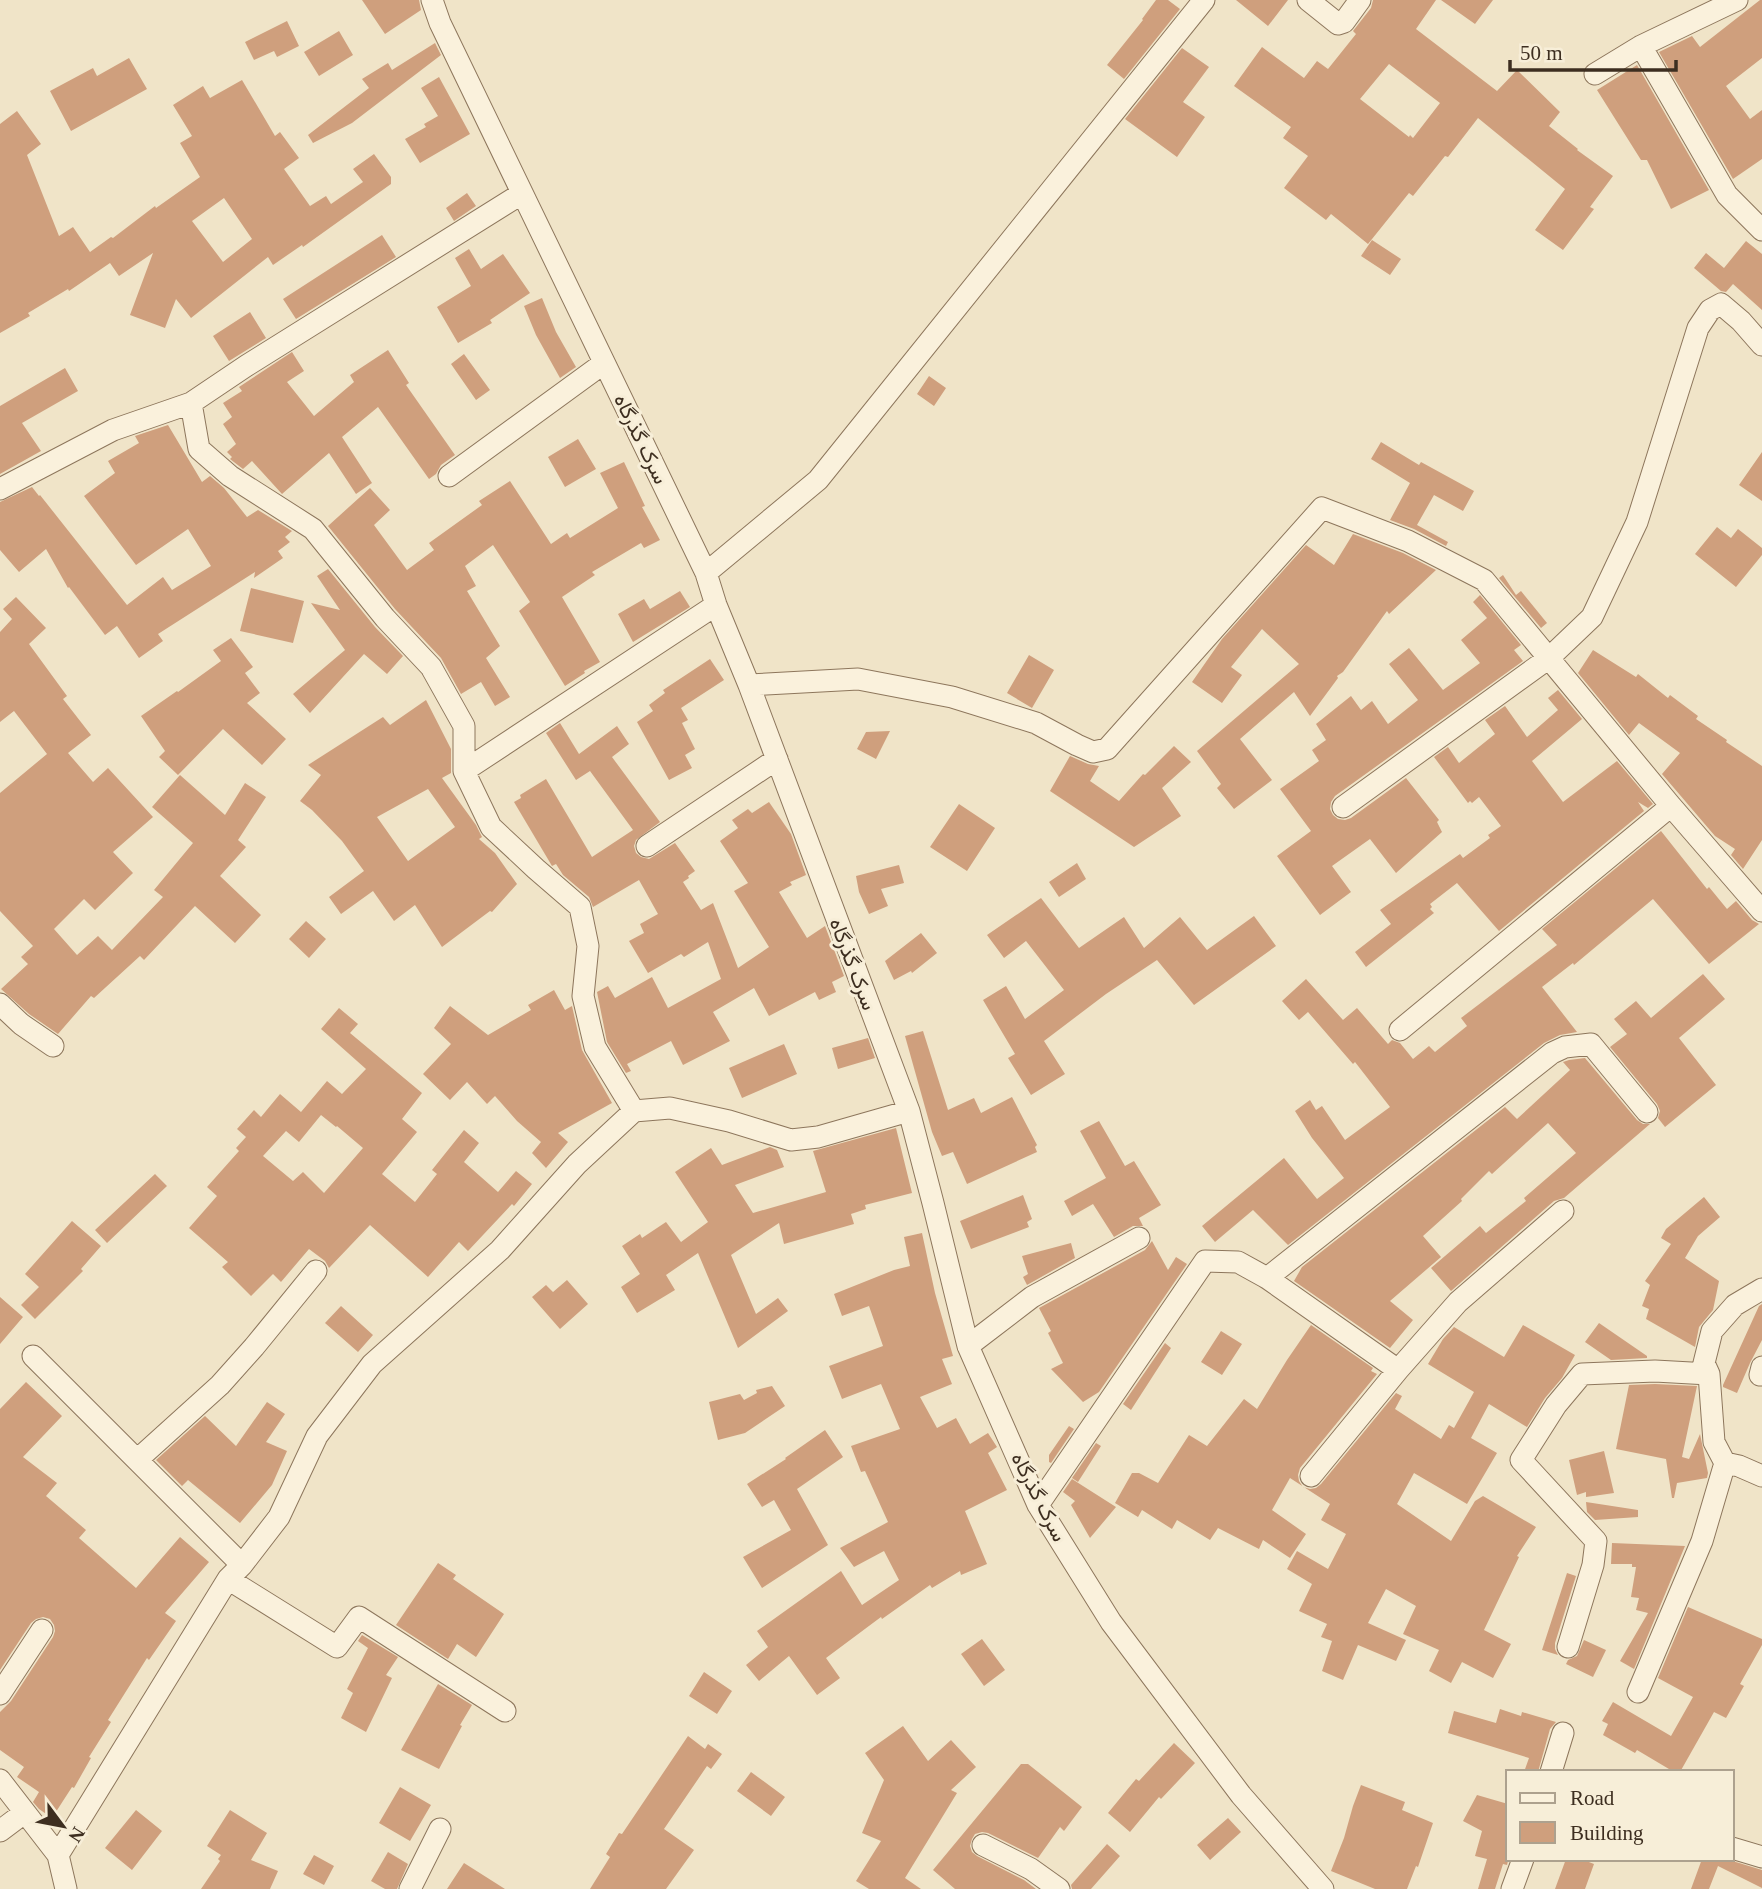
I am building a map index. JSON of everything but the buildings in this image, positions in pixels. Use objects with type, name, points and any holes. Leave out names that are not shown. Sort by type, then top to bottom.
[{"type":"street","name":"سرک گذرگاه","points":[[432,0],[440,23],[706,572],[716,605],[749,685],[909,1111],[968,1346],[1038,1505],[1111,1622],[1241,1795],[1323,1889]]},
{"type":"street","points":[[706,572],[818,480],[1204,0]]},
{"type":"street","points":[[1308,0],[1338,24],[1344,22],[1360,0]]},
{"type":"street","points":[[1595,74],[1642,46],[1737,0]]},
{"type":"street","points":[[1642,46],[1727,195],[1762,230]]},
{"type":"street","points":[[0,489],[113,429],[191,403],[522,194]]},
{"type":"street","points":[[1343,807],[1549,658],[1592,617],[1637,522],[1698,328],[1710,310],[1721,304],[1741,321],[1762,345]]},
{"type":"street","points":[[449,475],[604,363]]},
{"type":"street","points":[[191,403],[199,449],[230,476],[313,529],[385,618],[432,667],[464,726],[464,771],[491,827],[580,906],[588,946],[583,996],[595,1047],[634,1111]]},
{"type":"street","points":[[749,685],[858,679],[952,697],[1036,723],[1093,752],[1107,749],[1322,508],[1408,541],[1484,580],[1671,806],[1762,911]]},
{"type":"street","points":[[464,771],[716,605]]},
{"type":"street","points":[[647,846],[777,760]]},
{"type":"street","points":[[1400,1030],[1671,806]]},
{"type":"street","points":[[0,1004],[21,1024],[53,1046]]},
{"type":"street","points":[[1267,1278],[1552,1053],[1565,1047],[1591,1044],[1647,1112]]},
{"type":"street","points":[[58,1855],[235,1572],[279,1517],[317,1436],[372,1364],[500,1250],[577,1164],[634,1111],[670,1108],[729,1121],[790,1140],[818,1137],[909,1111]]},
{"type":"street","points":[[1311,1476],[1458,1302],[1563,1211]]},
{"type":"street","points":[[968,1346],[1032,1297],[1139,1238]]},
{"type":"street","points":[[1038,1505],[1205,1261],[1238,1262],[1267,1278],[1398,1370]]},
{"type":"street","points":[[137,1460],[220,1385],[316,1271]]},
{"type":"street","points":[[1637,1692],[1702,1541],[1725,1463],[1714,1442],[1709,1374],[1704,1363],[1712,1331],[1735,1305],[1762,1289]]},
{"type":"street","points":[[33,1356],[137,1460],[235,1572],[337,1647],[359,1617],[505,1711]]},
{"type":"street","points":[[1762,1367],[1762,1375]]},
{"type":"street","points":[[1568,1647],[1593,1565],[1597,1541],[1521,1460],[1556,1405],[1582,1374],[1655,1371],[1709,1374]]},
{"type":"street","points":[[1725,1463],[1762,1476]]},
{"type":"street","points":[[0,1694],[42,1630]]},
{"type":"street","points":[[1552,1770],[1563,1733]]},
{"type":"street","points":[[0,1780],[58,1855],[66,1889]]},
{"type":"street","points":[[0,1831],[24,1813]]},
{"type":"street","points":[[410,1889],[440,1829]]},
{"type":"street","points":[[983,1845],[1031,1869],[1059,1889]]},
{"type":"street","points":[[1734,1849],[1762,1857]]},
{"type":"street","points":[[1512,1889],[1522,1861]]}]
